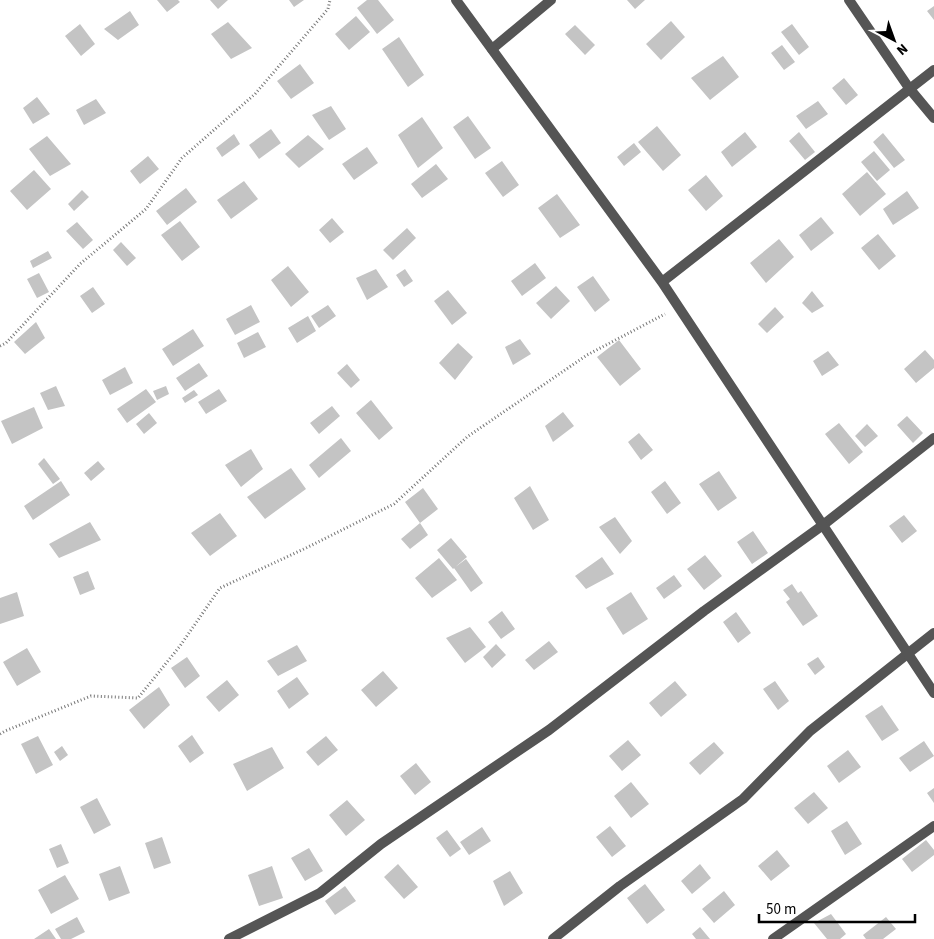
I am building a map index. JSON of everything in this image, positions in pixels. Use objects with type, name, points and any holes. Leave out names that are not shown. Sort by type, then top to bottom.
[{"type":"street","points":[[456,0],[662,282],[934,693]]},
{"type":"street","points":[[492,49],[551,0]]},
{"type":"street","points":[[849,0],[909,88],[934,118]]},
{"type":"street","points":[[662,282],[934,70]]},
{"type":"street","points":[[229,939],[320,893],[381,844],[549,730],[704,611],[823,525],[934,438]]},
{"type":"street","points":[[553,939],[620,886],[743,799],[810,732],[934,633]]},
{"type":"street","points":[[773,939],[934,826]]},
{"type":"path","points":[[0,346],[6,343],[80,264],[146,209],[182,158],[255,94],[328,8],[330,0]]},
{"type":"path","points":[[0,734],[91,696],[138,698],[180,646],[220,588],[394,504],[467,436],[587,355],[679,307]]},
{"type":"building","points":[[157,0],[178,0],[180,2],[167,12]]},
{"type":"building","points":[[210,0],[228,0],[218,9]]},
{"type":"building","points":[[289,0],[304,0],[294,7]]},
{"type":"building","points":[[367,0],[378,0],[394,20],[377,34],[357,8]]},
{"type":"building","points":[[627,0],[645,0],[635,9]]},
{"type":"building","points":[[934,6],[934,20],[927,11]]},
{"type":"building","points":[[130,11],[139,25],[118,40],[104,29]]},
{"type":"building","points":[[356,16],[370,32],[349,50],[335,34]]},
{"type":"building","points":[[671,21],[685,37],[661,60],[646,44]]},
{"type":"building","points":[[228,22],[252,48],[231,59],[211,34]]},
{"type":"building","points":[[80,24],[95,44],[81,56],[65,36]]},
{"type":"building","points":[[792,24],[809,47],[799,55],[781,32]]},
{"type":"building","points":[[575,25],[595,45],[585,55],[565,34]]},
{"type":"building","points":[[399,37],[424,75],[408,87],[382,49]]},
{"type":"building","points":[[782,45],[795,62],[784,70],[771,53]]},
{"type":"building","points":[[723,56],[739,77],[710,100],[691,78]]},
{"type":"building","points":[[300,64],[314,83],[291,99],[277,81]]},
{"type":"building","points":[[844,78],[858,95],[846,105],[832,88]]},
{"type":"building","points":[[37,97],[50,114],[33,124],[23,108]]},
{"type":"building","points":[[96,99],[106,113],[84,125],[76,110]]},
{"type":"building","points":[[818,101],[828,114],[806,129],[796,116]]},
{"type":"building","points":[[331,106],[346,129],[329,140],[312,115]]},
{"type":"building","points":[[468,116],[491,148],[475,159],[453,127]]},
{"type":"building","points":[[422,117],[443,148],[418,168],[398,135]]},
{"type":"building","points":[[657,126],[681,155],[663,171],[638,142]]},
{"type":"building","points":[[271,129],[281,143],[259,159],[249,145]]},
{"type":"building","points":[[745,132],[757,147],[732,167],[721,152]]},
{"type":"building","points":[[799,132],[815,152],[805,160],[789,141]]},
{"type":"building","points":[[883,133],[905,160],[894,168],[873,142]]},
{"type":"building","points":[[234,134],[240,144],[222,157],[216,148]]},
{"type":"building","points":[[308,135],[324,149],[299,168],[285,154]]},
{"type":"building","points":[[47,136],[71,164],[50,176],[29,149]]},
{"type":"building","points":[[634,143],[641,152],[624,166],[617,157]]},
{"type":"building","points":[[367,147],[378,163],[354,180],[342,164]]},
{"type":"building","points":[[874,151],[890,170],[877,181],[861,162]]},
{"type":"building","points":[[148,156],[159,169],[140,184],[130,171]]},
{"type":"building","points":[[502,161],[519,185],[503,197],[485,173]]},
{"type":"building","points":[[436,164],[448,179],[422,198],[411,184]]},
{"type":"building","points":[[34,170],[51,189],[27,210],[10,191]]},
{"type":"building","points":[[867,172],[886,194],[860,216],[842,194]]},
{"type":"building","points":[[706,175],[723,196],[706,211],[688,190]]},
{"type":"building","points":[[244,181],[258,199],[231,219],[217,200]]},
{"type":"building","points":[[186,188],[197,202],[167,225],[156,211]]},
{"type":"building","points":[[82,190],[89,197],[74,211],[68,204]]},
{"type":"building","points":[[907,191],[919,208],[893,225],[883,209]]},
{"type":"building","points":[[557,194],[580,225],[560,238],[538,208]]},
{"type":"building","points":[[821,217],[834,233],[811,251],[799,235]]},
{"type":"building","points":[[332,218],[344,232],[330,243],[319,230]]},
{"type":"building","points":[[180,221],[200,247],[182,261],[161,235]]},
{"type":"building","points":[[77,222],[93,240],[83,249],[66,231]]},
{"type":"building","points":[[407,228],[416,238],[393,260],[383,250]]},
{"type":"building","points":[[878,234],[896,256],[879,270],[861,248]]},
{"type":"building","points":[[779,239],[794,257],[766,283],[750,263]]},
{"type":"building","points":[[121,242],[136,258],[127,266],[113,250]]},
{"type":"building","points":[[48,251],[52,258],[33,268],[30,261]]},
{"type":"building","points":[[535,263],[546,278],[522,296],[511,281]]},
{"type":"building","points":[[288,266],[309,292],[291,307],[271,280]]},
{"type":"building","points":[[376,269],[388,287],[367,300],[356,278]]},
{"type":"building","points":[[405,269],[413,281],[404,287],[396,275]]},
{"type":"building","points":[[39,273],[49,292],[37,298],[27,279]]},
{"type":"building","points":[[593,276],[610,300],[595,312],[577,287]]},
{"type":"building","points":[[556,286],[570,301],[551,319],[536,303]]},
{"type":"building","points":[[93,287],[105,304],[92,313],[80,296]]},
{"type":"building","points":[[448,290],[467,313],[452,325],[434,301]]},
{"type":"building","points":[[812,291],[824,306],[812,313],[802,303]]},
{"type":"building","points":[[251,305],[260,322],[235,335],[226,319]]},
{"type":"building","points":[[328,305],[336,316],[319,328],[311,316]]},
{"type":"building","points":[[775,307],[784,317],[767,333],[758,324]]},
{"type":"building","points":[[308,316],[316,331],[297,343],[288,328]]},
{"type":"building","points":[[36,322],[45,338],[25,354],[14,342]]},
{"type":"building","points":[[193,329],[204,346],[173,366],[162,349]]},
{"type":"building","points":[[258,332],[266,347],[244,358],[237,343]]},
{"type":"building","points":[[520,339],[531,354],[513,365],[505,347]]},
{"type":"building","points":[[619,340],[641,369],[620,386],[597,357]]},
{"type":"building","points":[[458,343],[473,357],[455,380],[439,363]]},
{"type":"building","points":[[925,350],[934,360],[934,368],[916,383],[904,369]]},
{"type":"building","points":[[828,351],[839,365],[822,376],[813,361]]},
{"type":"building","points":[[199,363],[208,376],[185,391],[176,378]]},
{"type":"building","points":[[347,364],[360,380],[351,388],[337,373]]},
{"type":"building","points":[[125,367],[133,383],[110,395],[102,380]]},
{"type":"building","points":[[56,386],[65,406],[48,410],[40,393]]},
{"type":"building","points":[[166,386],[169,394],[157,400],[153,391]]},
{"type":"building","points":[[146,389],[156,402],[127,423],[117,409]]},
{"type":"building","points":[[219,389],[227,401],[206,414],[198,402]]},
{"type":"building","points":[[194,390],[198,395],[185,403],[182,398]]},
{"type":"building","points":[[371,400],[393,428],[379,440],[356,413]]},
{"type":"building","points":[[332,406],[340,416],[319,434],[310,423]]},
{"type":"building","points":[[34,407],[43,428],[12,444],[1,421]]},
{"type":"building","points":[[563,412],[574,426],[553,442],[545,426]]},
{"type":"building","points":[[149,413],[157,423],[144,434],[136,424]]},
{"type":"building","points":[[907,416],[923,433],[913,443],[897,425]]},
{"type":"building","points":[[839,423],[863,452],[849,464],[825,434]]},
{"type":"building","points":[[867,424],[878,436],[865,447],[855,436]]},
{"type":"building","points":[[639,433],[653,450],[641,460],[628,442]]},
{"type":"building","points":[[341,438],[351,451],[319,478],[309,465]]},
{"type":"building","points":[[251,449],[263,469],[241,487],[225,465]]},
{"type":"building","points":[[44,458],[60,479],[53,484],[38,464]]},
{"type":"building","points":[[98,461],[105,469],[91,481],[84,473]]},
{"type":"building","points":[[291,468],[306,489],[265,519],[247,497]]},
{"type":"building","points":[[719,471],[737,498],[718,511],[699,484]]},
{"type":"building","points":[[61,481],[70,495],[33,520],[24,506]]},
{"type":"building","points":[[665,481],[681,503],[667,514],[651,492]]},
{"type":"building","points":[[530,486],[549,520],[533,530],[514,498]]},
{"type":"building","points":[[423,488],[438,509],[420,523],[405,502]]},
{"type":"building","points":[[220,513],[237,536],[210,556],[191,533]]},
{"type":"building","points":[[904,515],[917,531],[902,543],[889,526]]},
{"type":"building","points":[[615,517],[632,541],[620,554],[599,527]]},
{"type":"building","points":[[90,522],[101,540],[59,558],[49,544]]},
{"type":"building","points":[[420,523],[428,535],[410,549],[401,539]]},
{"type":"building","points":[[753,531],[768,553],[752,564],[737,542]]},
{"type":"building","points":[[451,538],[467,557],[453,569],[437,550]]},
{"type":"building","points":[[705,555],[722,576],[704,590],[687,569]]},
{"type":"building","points":[[602,557],[614,574],[586,589],[575,576]]},
{"type":"building","points":[[439,558],[457,580],[432,598],[415,578]]},
{"type":"building","points":[[466,559],[483,583],[471,592],[454,568]]},
{"type":"building","points":[[88,571],[95,589],[80,595],[73,577]]},
{"type":"building","points":[[674,575],[682,586],[664,599],[656,588]]},
{"type":"building","points":[[792,584],[798,593],[801,591],[818,616],[803,626],[786,602],[790,599],[783,590]]},
{"type":"building","points":[[17,592],[24,616],[0,624],[0,598]]},
{"type":"building","points":[[631,592],[648,619],[623,635],[606,608]]},
{"type":"building","points":[[502,611],[515,629],[501,639],[488,622]]},
{"type":"building","points":[[736,612],[751,633],[738,643],[723,622]]},
{"type":"building","points":[[470,627],[486,647],[465,663],[446,638]]},
{"type":"building","points":[[549,641],[558,652],[534,670],[525,660]]},
{"type":"building","points":[[496,644],[506,655],[492,668],[483,657]]},
{"type":"building","points":[[297,645],[307,661],[278,676],[267,661]]},
{"type":"building","points":[[27,648],[41,672],[17,686],[3,662]]},
{"type":"building","points":[[187,657],[200,676],[185,688],[171,668]]},
{"type":"building","points":[[818,657],[825,667],[815,675],[807,664]]},
{"type":"building","points":[[383,671],[398,688],[376,707],[361,690]]},
{"type":"building","points":[[297,677],[309,694],[289,709],[277,691]]},
{"type":"building","points":[[227,680],[239,695],[219,712],[206,697]]},
{"type":"building","points":[[675,681],[687,695],[661,717],[649,703]]},
{"type":"building","points":[[775,681],[789,701],[778,710],[763,689]]},
{"type":"building","points":[[159,687],[170,705],[144,729],[129,710]]},
{"type":"building","points":[[882,705],[899,730],[882,741],[865,716]]},
{"type":"building","points":[[192,735],[204,753],[190,763],[178,746]]},
{"type":"building","points":[[38,736],[53,765],[36,774],[21,744]]},
{"type":"building","points":[[326,736],[338,750],[318,766],[306,752]]},
{"type":"building","points":[[628,740],[641,755],[622,771],[609,756]]},
{"type":"building","points":[[924,741],[934,756],[910,772],[899,758]]},
{"type":"building","points":[[714,742],[724,753],[700,775],[689,763]]},
{"type":"building","points":[[62,746],[68,755],[60,761],[54,752]]},
{"type":"building","points":[[272,747],[284,768],[247,791],[233,764]]},
{"type":"building","points":[[848,750],[861,767],[839,783],[827,766]]},
{"type":"building","points":[[416,763],[431,782],[415,795],[400,776]]},
{"type":"building","points":[[631,782],[649,804],[631,818],[614,796]]},
{"type":"building","points":[[934,788],[934,803],[927,793]]},
{"type":"building","points":[[814,792],[828,808],[808,824],[794,808]]},
{"type":"building","points":[[97,798],[111,825],[94,834],[80,807]]},
{"type":"building","points":[[347,800],[365,820],[346,836],[329,815]]},
{"type":"building","points":[[847,821],[862,844],[845,855],[831,831]]},
{"type":"building","points":[[610,826],[626,846],[612,857],[596,837]]},
{"type":"building","points":[[482,827],[491,841],[469,855],[460,842]]},
{"type":"building","points":[[447,830],[461,849],[450,857],[436,838]]},
{"type":"building","points":[[162,837],[171,863],[154,869],[145,843]]},
{"type":"building","points":[[926,840],[934,850],[934,855],[912,872],[902,859]]},
{"type":"building","points":[[61,844],[69,863],[57,868],[49,849]]},
{"type":"building","points":[[309,848],[323,871],[305,881],[291,858]]},
{"type":"building","points":[[777,850],[790,866],[771,881],[758,866]]},
{"type":"building","points":[[398,864],[418,887],[404,899],[384,877]]},
{"type":"building","points":[[700,864],[711,878],[692,894],[681,881]]},
{"type":"building","points":[[120,866],[130,893],[109,901],[99,874]]},
{"type":"building","points":[[272,866],[283,898],[259,906],[248,875]]},
{"type":"building","points":[[510,871],[523,893],[504,906],[493,881]]},
{"type":"building","points":[[65,875],[79,899],[51,914],[38,890]]},
{"type":"building","points":[[645,884],[665,910],[647,924],[627,898]]},
{"type":"building","points":[[345,886],[356,901],[335,915],[325,901]]},
{"type":"building","points":[[724,891],[735,905],[714,923],[702,909]]},
{"type":"building","points":[[831,914],[846,934],[840,939],[827,939],[814,923]]},
{"type":"building","points":[[77,917],[85,932],[71,939],[61,939],[55,929]]},
{"type":"building","points":[[886,917],[896,929],[883,939],[866,939],[863,935]]},
{"type":"building","points":[[700,927],[710,939],[696,939],[692,934]]},
{"type":"building","points":[[49,929],[56,939],[34,939]]}]
